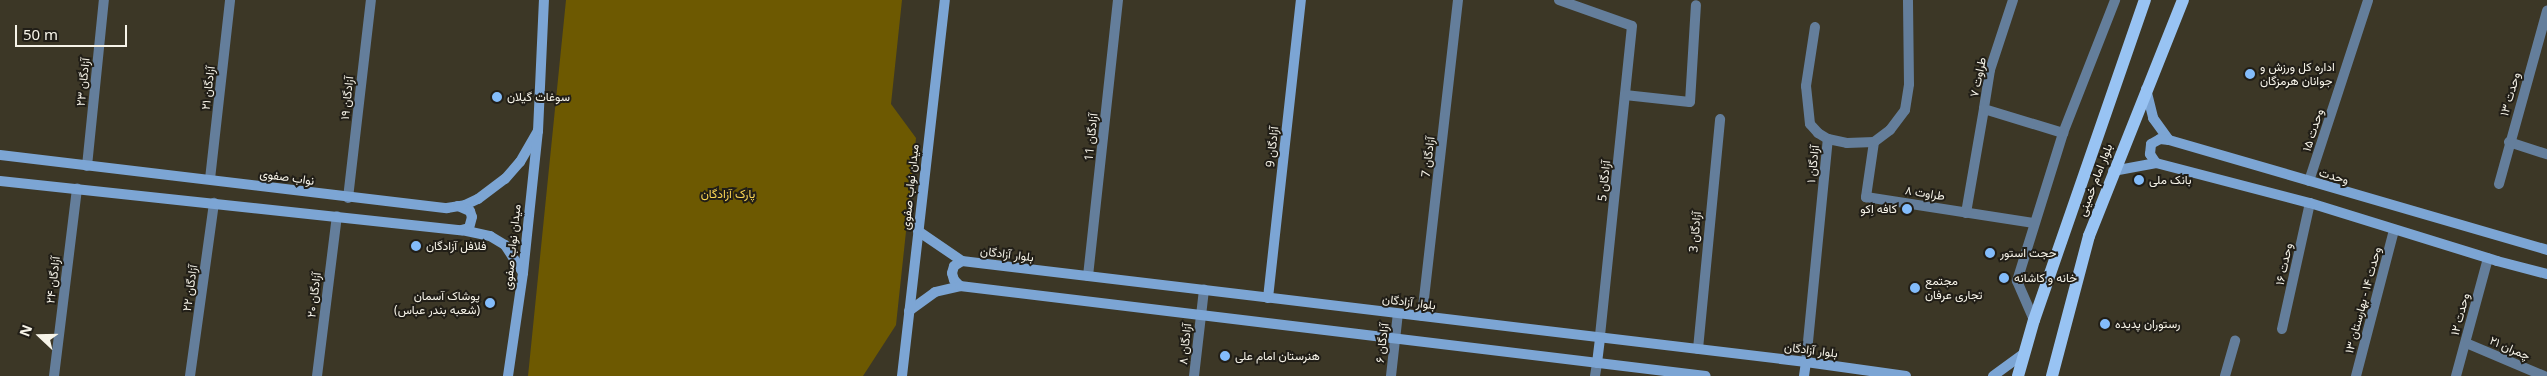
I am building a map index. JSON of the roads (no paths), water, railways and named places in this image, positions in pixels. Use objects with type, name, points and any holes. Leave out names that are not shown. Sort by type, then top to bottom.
[{"type":"main road","name":"میدان نواب صفوی","points":[[508,374],[523,274],[538,131],[544,0]]},
{"type":"main road","name":"میدان نواب صفوی","points":[[902,376],[945,0]]},
{"type":"main road","name":"آزادگان 9","points":[[1268,298],[1301,0]]},
{"type":"main road","name":"بلوار امام خمینی","points":[[2018,376],[2034,320],[2145,0]]},
{"type":"main road","name":"بلوار امام خمینی","points":[[2052,376],[2089,236],[2113,171],[2182,0]]},
{"type":"main road","points":[[2146,89],[2153,118],[2169,140]]},
{"type":"main road","name":"نواب صفوی","points":[[0,155],[210,179],[348,198],[447,208],[478,199],[505,179],[520,162],[538,131]]},
{"type":"main road","points":[[2156,163],[2150,154],[2150,144],[2160,139],[2169,140]]},
{"type":"main road","name":"وحدت","points":[[2169,140],[2547,250]]},
{"type":"main road","points":[[2113,171],[2156,163],[2310,203],[2394,230],[2547,274]]},
{"type":"main road","points":[[0,180],[462,230],[490,236],[505,245],[523,274]]},
{"type":"main road","points":[[458,206],[470,211],[472,217],[469,228],[462,230]]},
{"type":"main road","name":"بلوار آزادگان","points":[[918,231],[962,261],[1806,362],[1906,376]]},
{"type":"main road","points":[[960,286],[954,280],[952,273],[954,266],[962,261]]},
{"type":"main road","points":[[909,311],[935,292],[960,286],[1395,340],[1706,376]]},
{"type":"main road","points":[[1597,363],[1600,338]]},
{"type":"main road","points":[[1993,376],[2025,353]]},
{"type":"main road","points":[[1804,376],[1806,362]]},
{"type":"street","name":"آزادگان ۲۳","points":[[86,166],[104,0]]},
{"type":"street","name":"آزادگان ۲۱","points":[[210,179],[230,0]]},
{"type":"street","name":"آزادگان ۱۹","points":[[348,198],[371,0]]},
{"type":"street","name":"آزادگان 11","points":[[1088,276],[1118,0]]},
{"type":"street","name":"آزادگان 7","points":[[1422,316],[1458,0]]},
{"type":"street","points":[[1874,142],[1890,130],[1905,110],[1909,84],[1908,0]]},
{"type":"street","name":"طراوت ۷","points":[[2013,0],[1990,70],[1984,109],[2063,133]]},
{"type":"street","points":[[2034,320],[2017,281],[2063,133],[2115,0]]},
{"type":"street","name":"وحدت ۱۵","points":[[2309,181],[2368,0]]},
{"type":"street","name":"آزادگان 5","points":[[1565,1],[1632,26],[1600,338]]},
{"type":"street","points":[[1625,95],[1690,102],[1696,5]]},
{"type":"street","name":"وحدت ۱۳","points":[[2499,184],[2509,142],[2547,11]]},
{"type":"street","points":[[1815,27],[1806,86],[1810,124],[1818,133],[1828,139]]},
{"type":"street","points":[[1966,213],[1984,109]]},
{"type":"street","name":"آزادگان 3","points":[[1698,349],[1720,118]]},
{"type":"street","name":"آزادگان ۱","points":[[1806,362],[1828,139],[1847,144],[1874,142]]},
{"type":"street","name":"طراوت ۸","points":[[1874,142],[1866,197],[2034,223]]},
{"type":"street","points":[[2509,142],[2547,154]]},
{"type":"street","name":"آزادگان ۲۴","points":[[54,376],[77,188]]},
{"type":"street","name":"آزادگان ۲۲","points":[[190,376],[214,203]]},
{"type":"street","name":"وحدت ۱۶","points":[[2282,329],[2310,203]]},
{"type":"street","name":"آزادگان ۲۰","points":[[317,376],[337,216]]},
{"type":"street","name":"وحدت ۱۴ - بهارستان ۱۳","points":[[2356,376],[2394,230]]},
{"type":"street","name":"وحدت ۱۲","points":[[2456,376],[2488,258]]},
{"type":"street","name":"آزادگان ۸","points":[[1194,376],[1204,290]]},
{"type":"street","name":"آزادگان ۶","points":[[1391,376],[1398,313]]},
{"type":"street","points":[[2225,376],[2235,340]]},
{"type":"street","name":"چمران ۲۱","points":[[2466,343],[2544,376]]},
{"type":"street","points":[[1595,376],[1597,363]]},
{"type":"place","name":"اداره کل ورزش و جوانان هرمزگان","points":[[2250,74]]},
{"type":"place","name":"سوغات گیلان","points":[[497,97]]},
{"type":"place","name":"بانک ملی","points":[[2139,180]]},
{"type":"place","name":"کافه اِکو","points":[[1907,209]]},
{"type":"place","name":"فلافل آزادگان","points":[[416,246]]},
{"type":"place","name":"حجت استور","points":[[1990,253]]},
{"type":"place","name":"خانه و کاشانه","points":[[2004,278]]},
{"type":"place","name":"مجتمع تجاری عرفان","points":[[1915,288]]},
{"type":"place","name":"پوشاک آسمان (شعبه بندر عباس)","points":[[490,303]]},
{"type":"place","name":"رستوران پدیده","points":[[2105,324]]},
{"type":"place","name":"هنرستان امام علی","points":[[1225,356]]},
{"type":"park label","name":"پارک آزادگان","points":[[728,194]]}]
